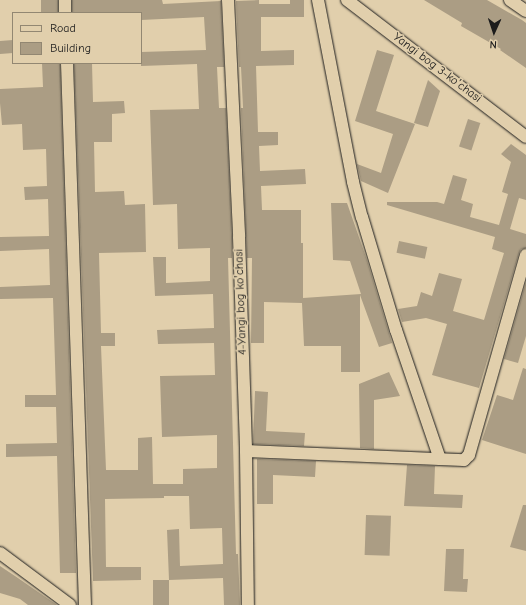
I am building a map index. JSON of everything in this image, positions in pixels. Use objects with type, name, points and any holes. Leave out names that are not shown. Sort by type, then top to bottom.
[{"type":"street","points":[[65,0],[65,12]]},
{"type":"street","name":"4-Yangi bog koʼchasi","points":[[228,0],[239,237],[246,451],[248,605]]},
{"type":"street","points":[[318,0],[351,174],[362,217],[396,330],[440,459]]},
{"type":"street","name":"Yangi bog 3-koʼchasi","points":[[347,0],[526,137]]},
{"type":"street","points":[[510,0],[526,11]]},
{"type":"street","points":[[67,64],[85,605]]},
{"type":"street","points":[[246,451],[464,460],[469,455],[526,255]]},
{"type":"street","points":[[0,553],[70,605]]},
{"type":"building","points":[[41,0],[58,0],[58,12],[41,12]]},
{"type":"building","points":[[72,0],[162,0],[163,4],[221,1],[224,67],[217,67],[219,108],[226,108],[232,237],[232,258],[228,258],[236,554],[238,554],[240,605],[224,605],[223,578],[169,580],[167,530],[179,529],[180,566],[223,564],[222,528],[190,529],[189,496],[105,499],[106,567],[141,567],[141,580],[93,581],[74,64],[92,64],[93,102],[124,101],[125,113],[112,114],[112,142],[94,142],[95,192],[124,191],[125,205],[145,204],[146,252],[99,253],[101,333],[115,333],[115,346],[101,346],[106,470],[138,470],[138,438],[152,437],[153,484],[183,484],[183,469],[217,468],[217,435],[162,437],[160,376],[215,375],[214,343],[158,344],[157,330],[214,328],[213,294],[155,296],[153,257],[166,257],[166,283],[210,281],[210,248],[178,249],[177,204],[153,205],[150,110],[199,109],[197,64],[141,66],[141,64],[142,52],[206,50],[204,17],[142,20],[142,12],[72,12]]},
{"type":"building","points":[[259,0],[259,4],[290,4],[290,0],[304,0],[304,17],[261,17],[261,51],[294,50],[294,65],[256,66],[258,132],[278,132],[278,145],[259,146],[260,171],[305,169],[306,184],[261,186],[262,210],[301,210],[301,243],[303,243],[303,298],[361,294],[350,261],[333,260],[331,203],[347,203],[367,260],[392,343],[379,347],[360,295],[360,372],[341,372],[341,346],[304,346],[302,303],[264,302],[264,343],[251,343],[252,258],[247,258],[241,108],[243,108],[241,67],[239,67],[236,1]]},
{"type":"building","points":[[424,0],[487,0],[522,20],[526,23],[526,68],[500,50],[501,49],[461,26],[462,23]]},
{"type":"building","points":[[12,40],[12,53],[0,54],[0,41]]},
{"type":"building","points":[[377,50],[394,55],[376,111],[415,124],[388,193],[361,181],[357,164],[381,173],[393,134],[355,121]]},
{"type":"building","points":[[42,64],[60,64],[76,573],[60,573],[57,456],[6,457],[6,444],[57,443],[56,407],[25,407],[25,395],[56,395],[53,298],[0,299],[0,287],[50,285],[49,249],[0,251],[0,237],[49,236],[48,199],[25,200],[24,187],[47,186],[46,149],[23,150],[22,124],[2,125],[0,103],[0,89],[43,87]]},
{"type":"building","points":[[428,80],[440,91],[428,127],[414,123]]},
{"type":"building","points":[[468,119],[480,123],[471,151],[459,147]]},
{"type":"building","points":[[511,144],[526,155],[526,200],[519,198],[510,229],[526,234],[526,248],[521,249],[519,253],[479,388],[432,375],[447,324],[426,318],[402,322],[398,309],[417,306],[421,292],[432,296],[439,273],[462,279],[453,311],[484,320],[504,253],[492,249],[495,237],[387,205],[387,202],[437,202],[444,204],[453,175],[467,179],[461,200],[473,204],[470,217],[499,225],[508,194],[502,192],[511,162],[501,154]]},
{"type":"building","points":[[399,241],[427,247],[425,259],[397,253]]},
{"type":"building","points":[[526,282],[526,336],[518,363],[504,359]]},
{"type":"building","points":[[523,368],[526,369],[526,454],[482,440],[497,395],[513,400]]},
{"type":"building","points":[[389,372],[400,396],[374,400],[374,449],[360,448],[359,384]]},
{"type":"building","points":[[255,391],[268,392],[266,431],[305,433],[304,446],[253,444]]},
{"type":"building","points":[[257,459],[316,461],[315,477],[273,475],[273,504],[257,504]]},
{"type":"building","points":[[407,465],[435,466],[434,494],[463,495],[462,508],[404,506]]},
{"type":"building","points":[[523,505],[526,505],[526,551],[510,547]]},
{"type":"building","points":[[366,515],[391,516],[390,556],[365,555]]},
{"type":"building","points":[[446,549],[464,549],[463,579],[468,579],[467,592],[444,591]]},
{"type":"building","points":[[0,566],[57,605],[28,605],[20,599],[0,593]]},
{"type":"building","points":[[153,580],[169,580],[169,605],[153,605]]}]
